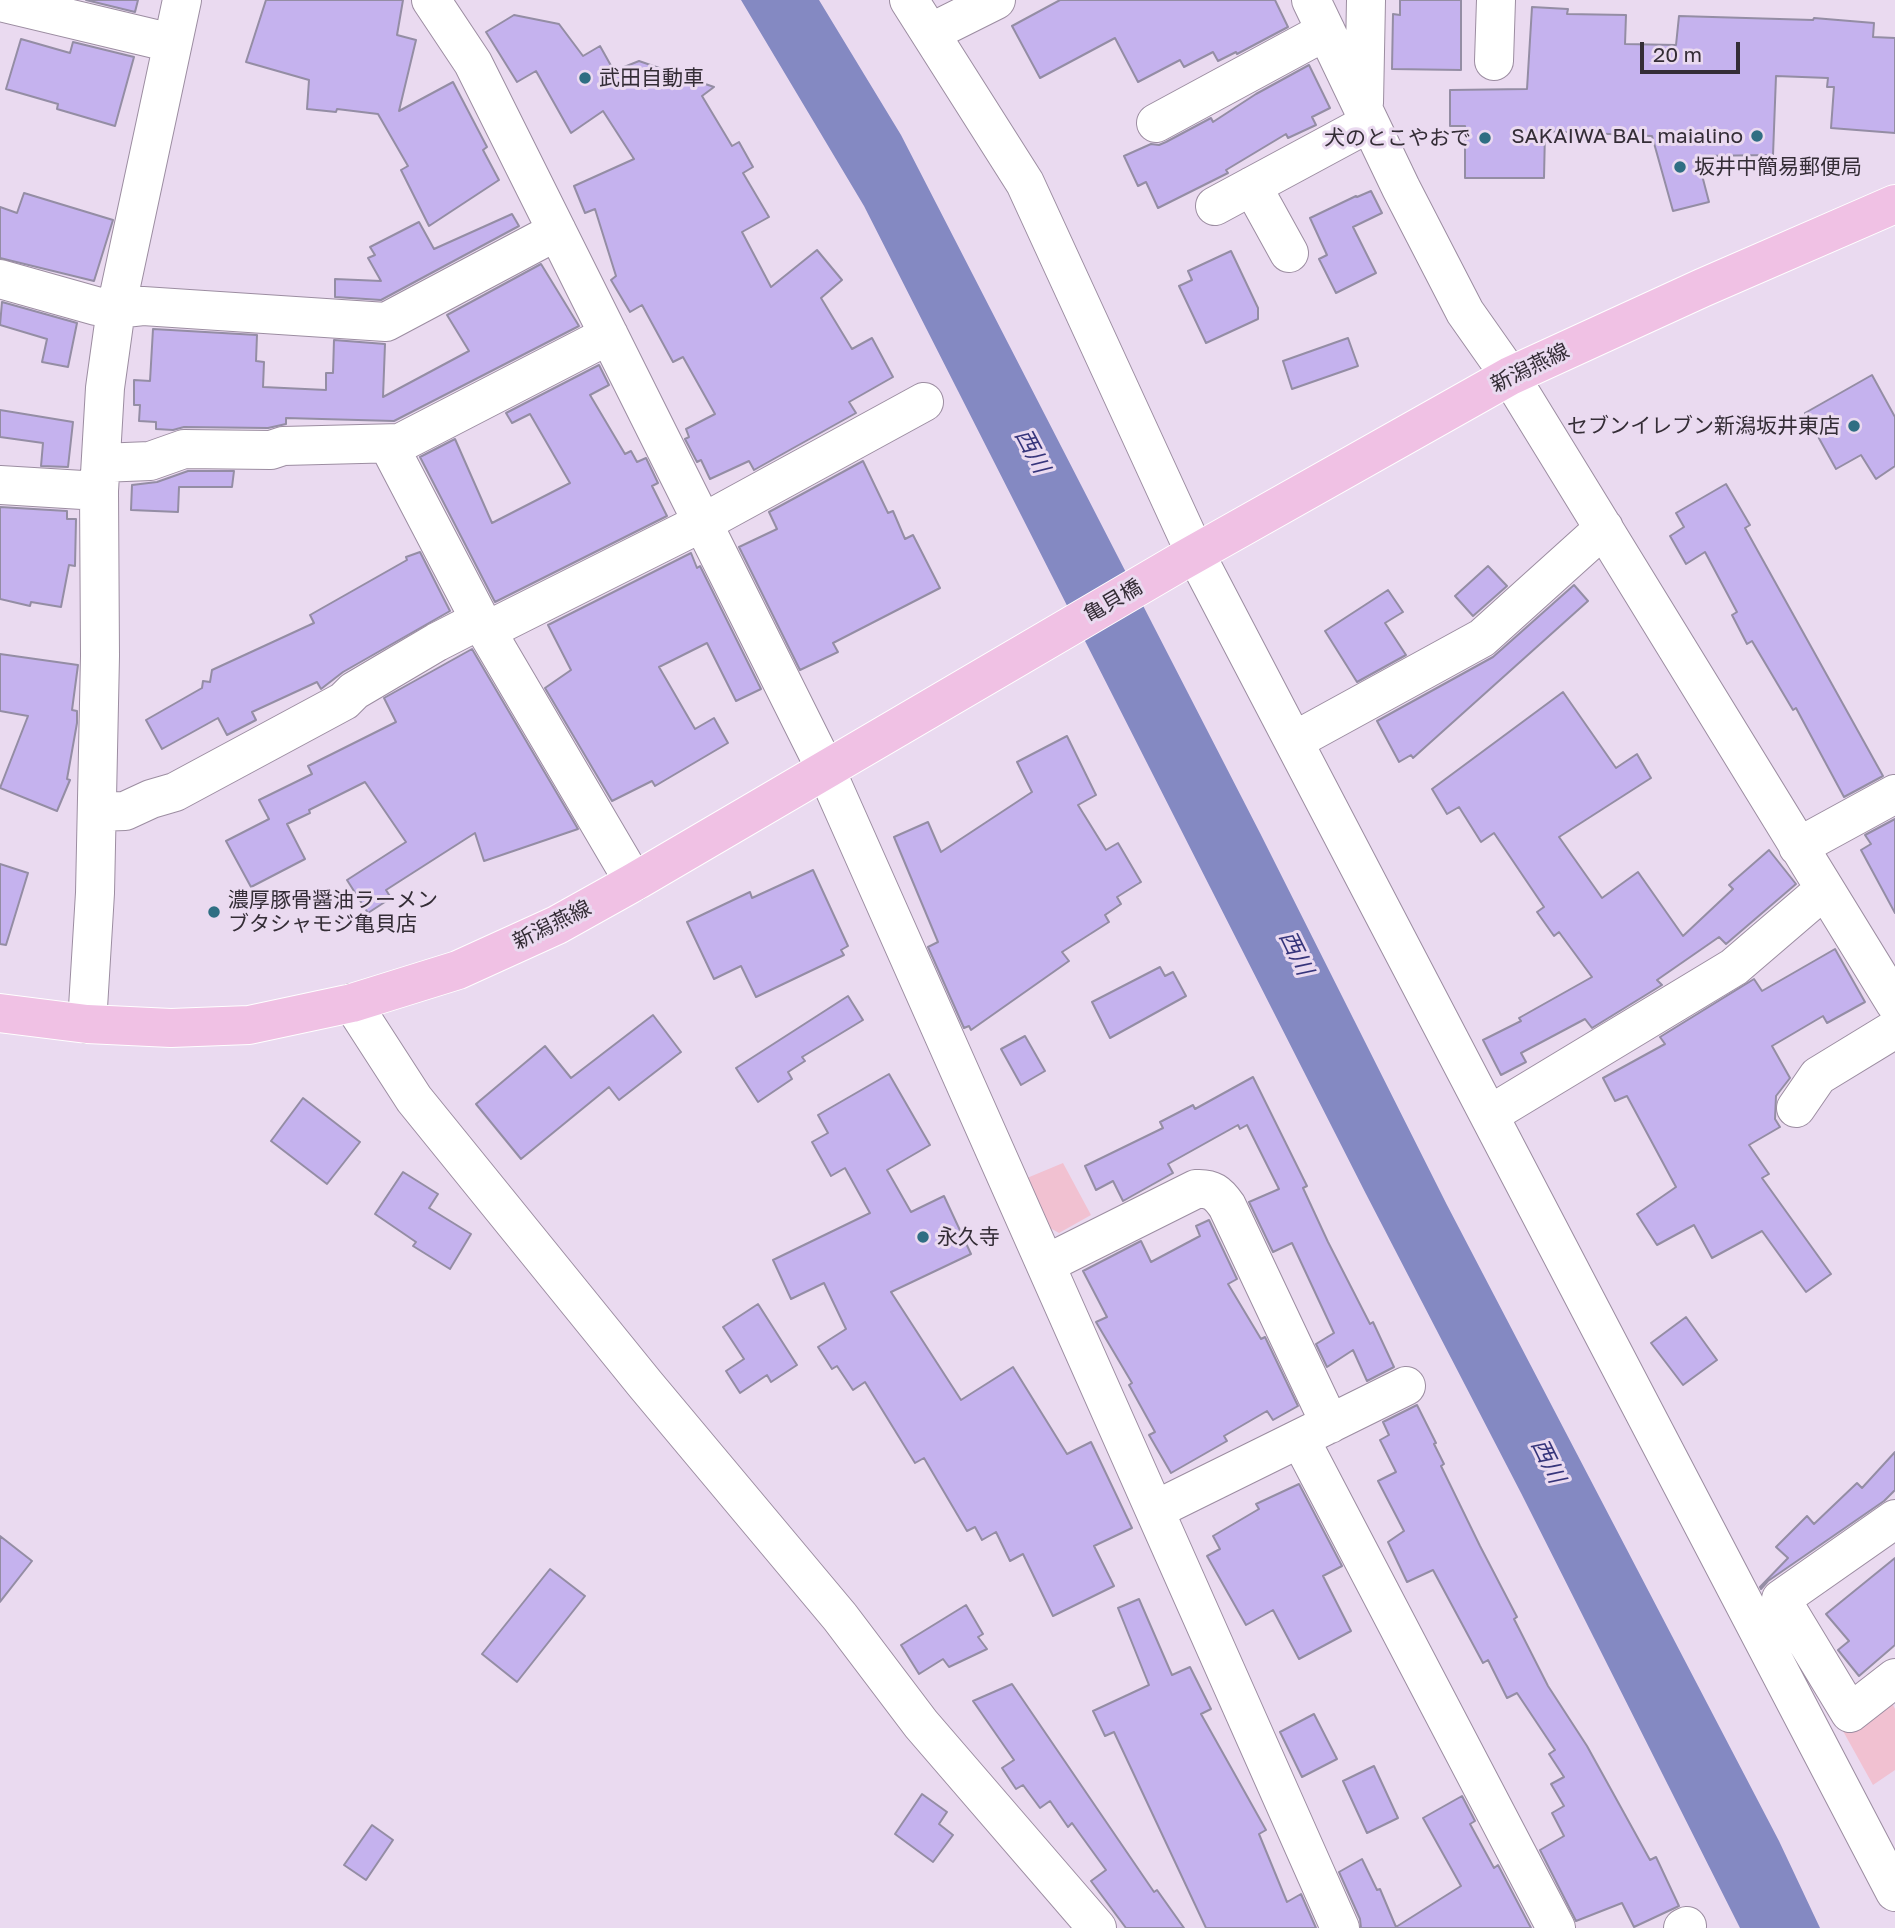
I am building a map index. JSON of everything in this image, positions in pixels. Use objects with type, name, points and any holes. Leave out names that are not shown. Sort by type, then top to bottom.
[{"type":"main road","name":"新潟燕線","points":[[1188,557],[1510,376],[1702,288],[1892,213]]},
{"type":"main road","name":"亀貝橋","points":[[1046,640],[1188,557]]},
{"type":"main road","name":"新潟燕線","points":[[0,1013],[88,1024],[171,1028],[248,1025],[352,1003],[458,970],[557,925],[634,882],[1046,640]]},
{"type":"street","points":[[88,1024],[95,892],[100,477],[105,388],[116,309],[182,0]]},
{"type":"street","points":[[431,0],[473,63],[825,768],[1340,1928]]},
{"type":"street","points":[[909,0],[1025,183],[1188,557],[1294,741],[1895,1892]]},
{"type":"street","points":[[930,33],[996,0]]},
{"type":"street","points":[[1366,0],[1366,117]]},
{"type":"street","points":[[1494,61],[1496,0]]},
{"type":"street","points":[[0,2],[172,43]]},
{"type":"street","points":[[1156,123],[1318,16],[1465,312],[1510,376],[1895,1003]]},
{"type":"street","points":[[1215,206],[1366,117]]},
{"type":"street","points":[[1252,186],[1289,253]]},
{"type":"street","points":[[0,279],[96,306],[116,309],[143,306],[387,322],[557,231]]},
{"type":"street","points":[[0,485],[100,477],[184,449],[271,450],[283,446],[400,443],[609,335]]},
{"type":"street","points":[[97,812],[125,811],[175,792],[344,701],[354,691],[437,642],[483,626],[702,522],[924,402]]},
{"type":"street","points":[[388,444],[483,626],[634,882]]},
{"type":"street","points":[[1294,741],[1482,638],[1604,528]]},
{"type":"street","points":[[1798,847],[1895,794]]},
{"type":"street","points":[[1489,1115],[1734,967],[1825,889]]},
{"type":"street","points":[[352,1003],[422,1109],[645,1384],[840,1617],[921,1724],[1097,1928]]},
{"type":"street","points":[[1796,1108],[1818,1076],[1895,1029]]},
{"type":"street","points":[[1045,1264],[1196,1189],[1208,1188],[1219,1194],[1227,1206],[1315,1431],[1556,1928]]},
{"type":"street","points":[[1155,1510],[1406,1386]]},
{"type":"street","points":[[1895,1519],[1781,1599],[1850,1713],[1895,1678]]},
{"type":"shaded area","points":[[1063,1163],[1091,1215],[1059,1233],[1050,1228],[1027,1178]]},
{"type":"shaded area","points":[[1877,1702],[1893,1705],[1895,1709],[1895,1770],[1873,1785],[1843,1731]]},
{"type":"water","name":"西川","points":[[741,0],[819,0],[901,135],[1260,833],[1447,1205],[1779,1841],[1820,1928],[1740,1928],[864,206]]},
{"type":"building","points":[[86,0],[138,0],[135,12]]},
{"type":"building","points":[[266,0],[403,0],[397,35],[416,40],[399,111],[453,82],[487,147],[483,150],[499,180],[429,226],[401,170],[408,166],[378,114],[337,109],[336,112],[307,109],[309,80],[246,62]]},
{"type":"building","points":[[1060,0],[1275,0],[1288,27],[1218,61],[1213,52],[1184,67],[1180,60],[1138,82],[1115,38],[1040,78],[1012,26]]},
{"type":"building","points":[[1400,0],[1461,0],[1461,70],[1392,69],[1393,14],[1400,15]]},
{"type":"building","points":[[1532,7],[1568,9],[1567,14],[1626,15],[1625,44],[1676,45],[1679,16],[1814,18],[1874,23],[1873,37],[1895,38],[1895,133],[1831,128],[1834,87],[1827,87],[1828,78],[1776,76],[1773,155],[1697,156],[1709,202],[1673,211],[1652,136],[1545,131],[1544,178],[1465,178],[1465,126],[1450,126],[1450,90],[1527,89]]},
{"type":"building","points":[[514,15],[559,24],[583,56],[600,46],[614,71],[639,61],[714,87],[702,96],[732,146],[739,142],[753,167],[743,173],[769,217],[742,232],[771,287],[817,250],[842,280],[821,298],[852,349],[872,338],[893,377],[849,402],[856,413],[754,470],[749,461],[710,479],[701,460],[697,462],[685,439],[689,437],[686,429],[715,414],[683,357],[673,362],[642,305],[630,312],[611,280],[616,276],[595,209],[585,213],[574,186],[634,159],[603,111],[571,133],[536,71],[517,82],[486,32]]},
{"type":"building","points":[[21,39],[70,53],[73,42],[134,57],[115,126],[57,109],[58,104],[6,89]]},
{"type":"building","points":[[1309,65],[1330,108],[1312,117],[1316,125],[1288,138],[1286,134],[1226,170],[1228,173],[1158,208],[1146,182],[1138,186],[1124,156],[1151,144],[1166,142],[1211,118],[1213,122],[1256,94]]},
{"type":"building","points":[[1371,191],[1382,213],[1353,227],[1376,273],[1336,293],[1319,259],[1327,255],[1310,218]]},
{"type":"building","points":[[24,193],[113,220],[94,281],[0,258],[0,207],[17,213]]},
{"type":"building","points":[[512,214],[519,226],[381,300],[335,297],[335,279],[381,281],[368,258],[375,255],[370,247],[419,222],[434,249]]},
{"type":"building","points":[[1231,251],[1258,308],[1258,319],[1206,343],[1179,286],[1192,280],[1188,271]]},
{"type":"building","points":[[541,264],[579,326],[394,421],[286,418],[286,424],[268,428],[184,427],[173,430],[156,429],[156,422],[139,421],[140,405],[134,405],[134,380],[150,381],[153,329],[257,335],[256,361],[264,362],[263,387],[326,390],[326,373],[333,373],[334,340],[385,344],[383,397],[469,351],[447,315]]},
{"type":"building","points":[[2,302],[77,323],[68,367],[42,362],[47,339],[0,325]]},
{"type":"building","points":[[1348,338],[1358,366],[1292,389],[1283,361]]},
{"type":"building","points":[[599,365],[609,385],[590,395],[625,454],[631,451],[637,462],[646,458],[658,483],[652,486],[667,516],[495,602],[420,457],[455,439],[492,523],[570,483],[530,414],[512,423],[506,413]]},
{"type":"building","name":"セブンイレブン新潟坂井東店","points":[[1872,375],[1895,417],[1895,466],[1876,479],[1861,455],[1836,469],[1805,413]]},
{"type":"building","points":[[0,410],[73,422],[68,467],[41,466],[43,443],[0,437]]},
{"type":"building","points":[[863,461],[888,513],[893,511],[905,539],[913,535],[940,588],[833,643],[838,652],[800,670],[739,547],[777,529],[769,512]]},
{"type":"building","points":[[188,471],[234,471],[232,487],[179,487],[178,512],[131,510],[132,485],[157,482]]},
{"type":"building","points":[[1726,484],[1750,525],[1745,528],[1883,776],[1844,797],[1796,708],[1793,710],[1752,641],[1747,644],[1732,615],[1737,612],[1705,552],[1686,564],[1670,536],[1684,527],[1676,513]]},
{"type":"building","points":[[0,507],[67,511],[67,519],[76,519],[75,566],[69,565],[61,607],[31,602],[30,606],[0,599]]},
{"type":"building","points":[[420,552],[450,611],[343,672],[321,689],[317,682],[252,712],[256,720],[227,735],[218,718],[162,749],[146,720],[202,688],[203,681],[210,682],[212,670],[314,623],[310,615],[407,560],[406,557]]},
{"type":"building","points":[[691,553],[761,689],[736,701],[707,643],[659,667],[695,729],[714,718],[728,743],[655,786],[652,781],[612,801],[545,688],[571,670],[548,625]]},
{"type":"building","points":[[1488,566],[1507,586],[1473,616],[1455,596]]},
{"type":"building","points":[[1574,585],[1588,601],[1413,758],[1411,755],[1399,762],[1377,721],[1493,657]]},
{"type":"building","points":[[1388,590],[1403,612],[1385,623],[1406,655],[1357,682],[1325,631]]},
{"type":"building","points":[[472,649],[578,829],[484,861],[475,833],[386,890],[391,898],[368,913],[347,880],[406,842],[365,782],[287,824],[305,859],[251,887],[226,841],[269,819],[259,800],[312,774],[308,766],[396,722],[384,698]]},
{"type":"building","points":[[0,654],[78,665],[72,710],[77,711],[77,723],[67,779],[70,780],[57,811],[0,788],[28,716],[0,711]]},
{"type":"building","points":[[1563,692],[1616,768],[1637,754],[1651,778],[1559,837],[1602,898],[1638,872],[1683,936],[1733,889],[1729,885],[1769,850],[1796,884],[1726,944],[1719,937],[1657,980],[1662,985],[1592,1028],[1585,1019],[1521,1053],[1526,1062],[1501,1075],[1483,1040],[1521,1021],[1519,1018],[1592,977],[1559,932],[1554,936],[1537,912],[1544,907],[1494,833],[1481,842],[1459,807],[1447,814],[1432,789]]},
{"type":"building","points":[[1067,736],[1096,795],[1078,805],[1106,850],[1118,843],[1141,882],[1117,897],[1121,904],[1105,915],[1109,922],[1062,952],[1069,961],[971,1030],[969,1026],[964,1028],[928,947],[938,942],[894,837],[928,822],[941,852],[1032,792],[1017,762]]},
{"type":"building","points":[[1895,819],[1895,913],[1861,850],[1871,844],[1865,835]]},
{"type":"building","points":[[0,864],[28,873],[6,945],[0,944]]},
{"type":"building","points":[[813,870],[848,946],[841,950],[844,955],[756,997],[741,966],[714,979],[687,922],[750,892],[752,898]]},
{"type":"building","points":[[1835,949],[1865,1002],[1827,1023],[1823,1016],[1772,1046],[1790,1078],[1776,1096],[1775,1119],[1780,1127],[1749,1145],[1769,1174],[1762,1178],[1831,1274],[1806,1292],[1762,1231],[1712,1258],[1694,1225],[1657,1245],[1637,1214],[1676,1187],[1627,1096],[1615,1101],[1603,1078],[1665,1044],[1660,1037],[1754,979],[1762,991]]},
{"type":"building","points":[[1160,967],[1165,976],[1173,972],[1186,996],[1110,1038],[1092,1002]]},
{"type":"building","points":[[848,996],[863,1020],[802,1057],[805,1061],[788,1072],[792,1079],[758,1102],[736,1068]]},
{"type":"building","points":[[653,1015],[681,1052],[619,1100],[609,1087],[521,1159],[476,1104],[545,1046],[571,1078]]},
{"type":"building","points":[[1025,1036],[1045,1071],[1021,1085],[1001,1049]]},
{"type":"building","points":[[889,1074],[930,1145],[887,1170],[911,1212],[944,1196],[971,1254],[891,1292],[961,1400],[1013,1367],[1067,1454],[1091,1442],[1132,1528],[1094,1546],[1114,1586],[1053,1616],[1023,1554],[1010,1561],[996,1532],[982,1540],[975,1527],[967,1531],[924,1458],[915,1463],[865,1382],[853,1390],[837,1366],[832,1369],[818,1347],[846,1329],[824,1283],[791,1299],[773,1260],[870,1213],[845,1168],[831,1176],[812,1142],[828,1133],[818,1115]]},
{"type":"building","points":[[1253,1077],[1307,1186],[1303,1188],[1328,1242],[1370,1324],[1373,1322],[1394,1367],[1367,1381],[1353,1350],[1327,1367],[1316,1344],[1334,1333],[1292,1243],[1273,1252],[1249,1202],[1279,1189],[1247,1125],[1240,1129],[1238,1125],[1168,1164],[1173,1173],[1123,1201],[1113,1181],[1096,1190],[1085,1166],[1163,1128],[1160,1122],[1193,1105],[1195,1109]]},
{"type":"building","points":[[303,1098],[360,1142],[327,1184],[271,1141]]},
{"type":"building","points":[[403,1172],[438,1194],[429,1208],[471,1234],[450,1269],[413,1246],[416,1242],[375,1214]]},
{"type":"building","points":[[1209,1220],[1237,1279],[1228,1284],[1261,1339],[1265,1337],[1298,1406],[1273,1420],[1267,1411],[1224,1436],[1227,1441],[1171,1473],[1149,1435],[1155,1432],[1129,1385],[1132,1383],[1096,1322],[1107,1317],[1083,1271],[1141,1241],[1151,1262],[1200,1236],[1196,1226]]},
{"type":"building","points":[[758,1304],[797,1365],[771,1382],[767,1375],[740,1393],[726,1371],[744,1359],[723,1327]]},
{"type":"building","points":[[1686,1317],[1717,1360],[1683,1385],[1651,1343]]},
{"type":"building","points":[[1417,1405],[1436,1443],[1434,1444],[1444,1464],[1441,1466],[1517,1617],[1514,1619],[1548,1686],[1587,1746],[1650,1860],[1656,1857],[1679,1906],[1634,1927],[1622,1903],[1576,1921],[1540,1850],[1564,1836],[1552,1813],[1564,1806],[1551,1784],[1564,1777],[1549,1754],[1555,1750],[1517,1693],[1507,1698],[1488,1660],[1483,1663],[1433,1570],[1407,1582],[1388,1542],[1404,1531],[1378,1481],[1396,1472],[1380,1440],[1389,1435],[1383,1422]]},
{"type":"building","points":[[1895,1452],[1895,1490],[1884,1501],[1768,1581],[1761,1589],[1788,1558],[1776,1547],[1807,1516],[1814,1524],[1857,1483],[1862,1488]]},
{"type":"building","points":[[1299,1484],[1342,1566],[1323,1576],[1351,1631],[1299,1659],[1273,1610],[1246,1625],[1207,1556],[1220,1549],[1213,1536],[1259,1509],[1256,1504]]},
{"type":"building","points":[[0,1536],[32,1561],[0,1602]]},
{"type":"building","points":[[1895,1558],[1895,1645],[1859,1676],[1838,1650],[1849,1641],[1826,1614]]},
{"type":"building","points":[[550,1569],[585,1596],[517,1682],[482,1654]]},
{"type":"building","points":[[1139,1599],[1172,1675],[1190,1667],[1211,1709],[1201,1714],[1266,1830],[1259,1834],[1287,1902],[1301,1894],[1316,1928],[1206,1928],[1114,1732],[1105,1736],[1093,1711],[1149,1685],[1118,1608]]},
{"type":"building","points":[[966,1605],[983,1634],[978,1637],[987,1649],[949,1667],[943,1659],[919,1674],[901,1645]]},
{"type":"building","points":[[1012,1684],[1154,1892],[1157,1890],[1184,1928],[1126,1928],[1091,1881],[1106,1870],[1072,1823],[1068,1827],[1050,1801],[1040,1808],[1023,1785],[1016,1789],[1002,1768],[1014,1760],[973,1701]]},
{"type":"building","points":[[1314,1714],[1337,1759],[1302,1777],[1280,1732]]},
{"type":"building","points":[[1374,1766],[1398,1818],[1367,1833],[1343,1781]]},
{"type":"building","points":[[922,1794],[947,1812],[939,1824],[953,1835],[933,1862],[895,1834]]},
{"type":"building","points":[[1462,1796],[1475,1821],[1470,1824],[1494,1868],[1498,1865],[1531,1928],[1361,1928],[1360,1919],[1339,1872],[1362,1859],[1377,1890],[1380,1889],[1396,1927],[1461,1886],[1423,1818]]},
{"type":"building","points":[[372,1825],[393,1840],[366,1880],[344,1865]]},
{"type":"place","name":"武田自動車","points":[[585,78]]},
{"type":"place","name":"SAKAIWA BAL maialino","points":[[1757,136]]},
{"type":"place","name":"犬のとこやおで","points":[[1485,138]]},
{"type":"place","name":"坂井中簡易郵便局","points":[[1680,167]]},
{"type":"place","name":"セブンイレブン新潟坂井東店","points":[[1854,426]]},
{"type":"place","name":"濃厚豚骨醤油ラーメン ブタシャモジ亀貝店","points":[[214,912]]},
{"type":"place","name":"永久寺","points":[[923,1237]]}]
